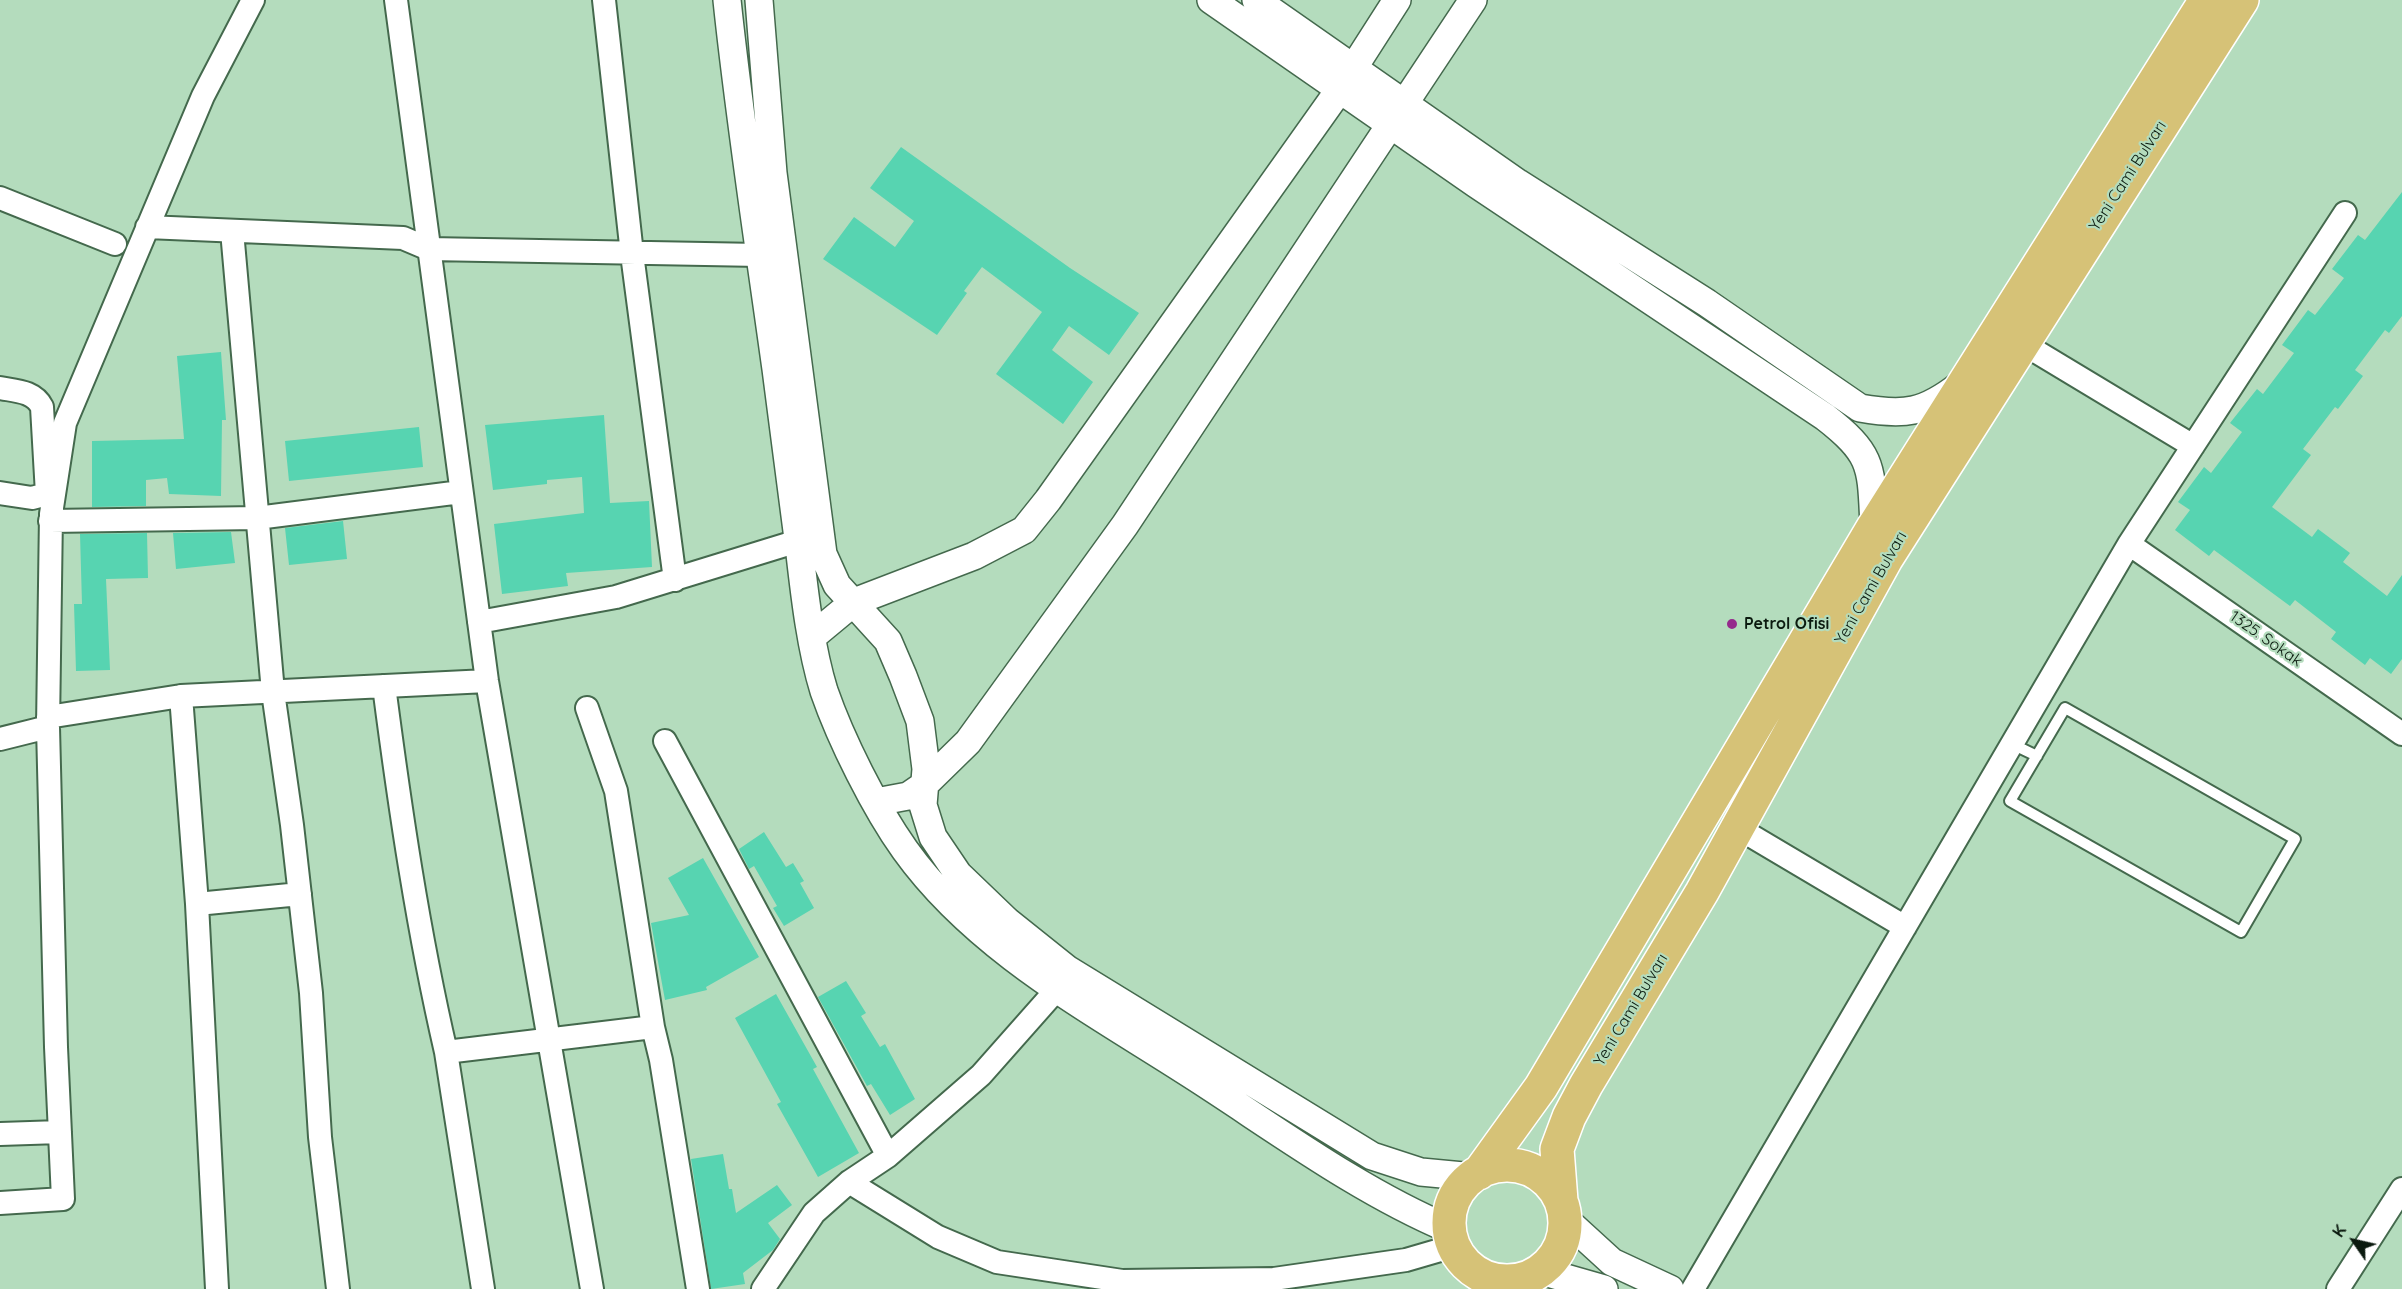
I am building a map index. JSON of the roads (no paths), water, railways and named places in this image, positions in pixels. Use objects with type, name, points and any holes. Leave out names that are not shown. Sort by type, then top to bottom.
[{"type":"main road","name":"Yeni Cami Bulvarı","points":[[1476,1175],[1541,1087],[1874,526],[2206,0]]},
{"type":"main road","name":"Yeni Cami Bulvarı","points":[[1563,1210],[1557,1149],[1569,1118],[1738,828],[1886,559],[2242,0]]},
{"type":"main road","points":[[1454,1243],[1471,1269],[1487,1278],[1506,1282],[1527,1280],[1555,1257],[1563,1239],[1563,1210],[1551,1184],[1536,1172],[1517,1166],[1496,1165],[1476,1175],[1464,1185],[1454,1201],[1454,1243],[1457,1289]]},
{"type":"street","points":[[0,1203],[63,1198],[48,722],[50,521],[65,423],[203,96],[252,0]]},
{"type":"street","points":[[396,0],[487,681],[592,1289]]},
{"type":"street","points":[[604,0],[632,254],[675,580]]},
{"type":"street","points":[[727,0],[739,120],[813,636],[824,690],[865,784],[905,849],[950,903],[1006,952],[1353,1178],[1418,1216],[1454,1243]]},
{"type":"street","points":[[759,0],[773,173],[823,554],[837,585],[888,640],[903,676],[920,722],[926,769],[923,805],[933,837],[958,874],[1007,921],[1067,969],[1372,1156],[1421,1172],[1476,1175]]},
{"type":"street","points":[[1211,0],[1346,78],[1852,438],[1866,457],[1871,474],[1874,526]]},
{"type":"street","points":[[1256,0],[1346,78]]},
{"type":"street","points":[[813,636],[854,602],[974,555],[1024,530],[1048,500],[1346,78],[1397,0]]},
{"type":"street","points":[[876,802],[908,796],[924,785],[968,742],[1125,525],[1473,0]]},
{"type":"street","points":[[1397,114],[1518,183],[1707,303],[1860,408],[1887,413],[1917,410],[1938,402],[1964,382]]},
{"type":"street","points":[[0,198],[115,244]]},
{"type":"street","points":[[1693,1289],[2129,544],[2345,213]]},
{"type":"street","points":[[147,227],[403,238],[429,249],[760,255]]},
{"type":"street","points":[[231,231],[273,692],[311,993],[320,1137],[338,1289]]},
{"type":"street","points":[[2022,343],[2193,446]]},
{"type":"street","points":[[0,388],[31,394],[38,399],[42,407],[47,494],[32,498],[0,493]]},
{"type":"street","points":[[50,521],[257,518],[461,492]]},
{"type":"street","points":[[479,622],[616,597],[798,541]]},
{"type":"street","name":"1325. Sokak","points":[[2129,544],[2402,734]]},
{"type":"street","points":[[0,738],[48,722],[181,696],[487,681]]},
{"type":"street","points":[[384,686],[418,922],[446,1052],[483,1289]]},
{"type":"street","points":[[181,696],[197,904],[217,1289]]},
{"type":"street","points":[[587,708],[616,791],[653,1027],[661,1060],[698,1289]]},
{"type":"street","points":[[665,741],[888,1156]]},
{"type":"street","points":[[1738,828],[1905,927]]},
{"type":"street","points":[[197,904],[300,894]]},
{"type":"street","points":[[772,1287],[814,1213],[849,1182],[888,1156],[981,1075],[1058,988]]},
{"type":"street","points":[[446,1052],[653,1027]]},
{"type":"street","points":[[0,1134],[60,1132]]},
{"type":"street","points":[[849,1182],[938,1237],[997,1262],[1122,1281],[1274,1279],[1406,1260],[1454,1243]]},
{"type":"street","points":[[2338,1289],[2402,1189]]},
{"type":"street","points":[[1563,1210],[1612,1262],[1670,1289]]},
{"type":"street","points":[[1527,1280],[1604,1289]]},
{"type":"lane","points":[[2065,708],[2295,838],[2241,932],[2010,801],[2037,756],[2065,708]]},
{"type":"lane","points":[[2012,744],[2037,756]]},
{"type":"place","name":"Petrol Ofisi","points":[[1732,624]]}]
